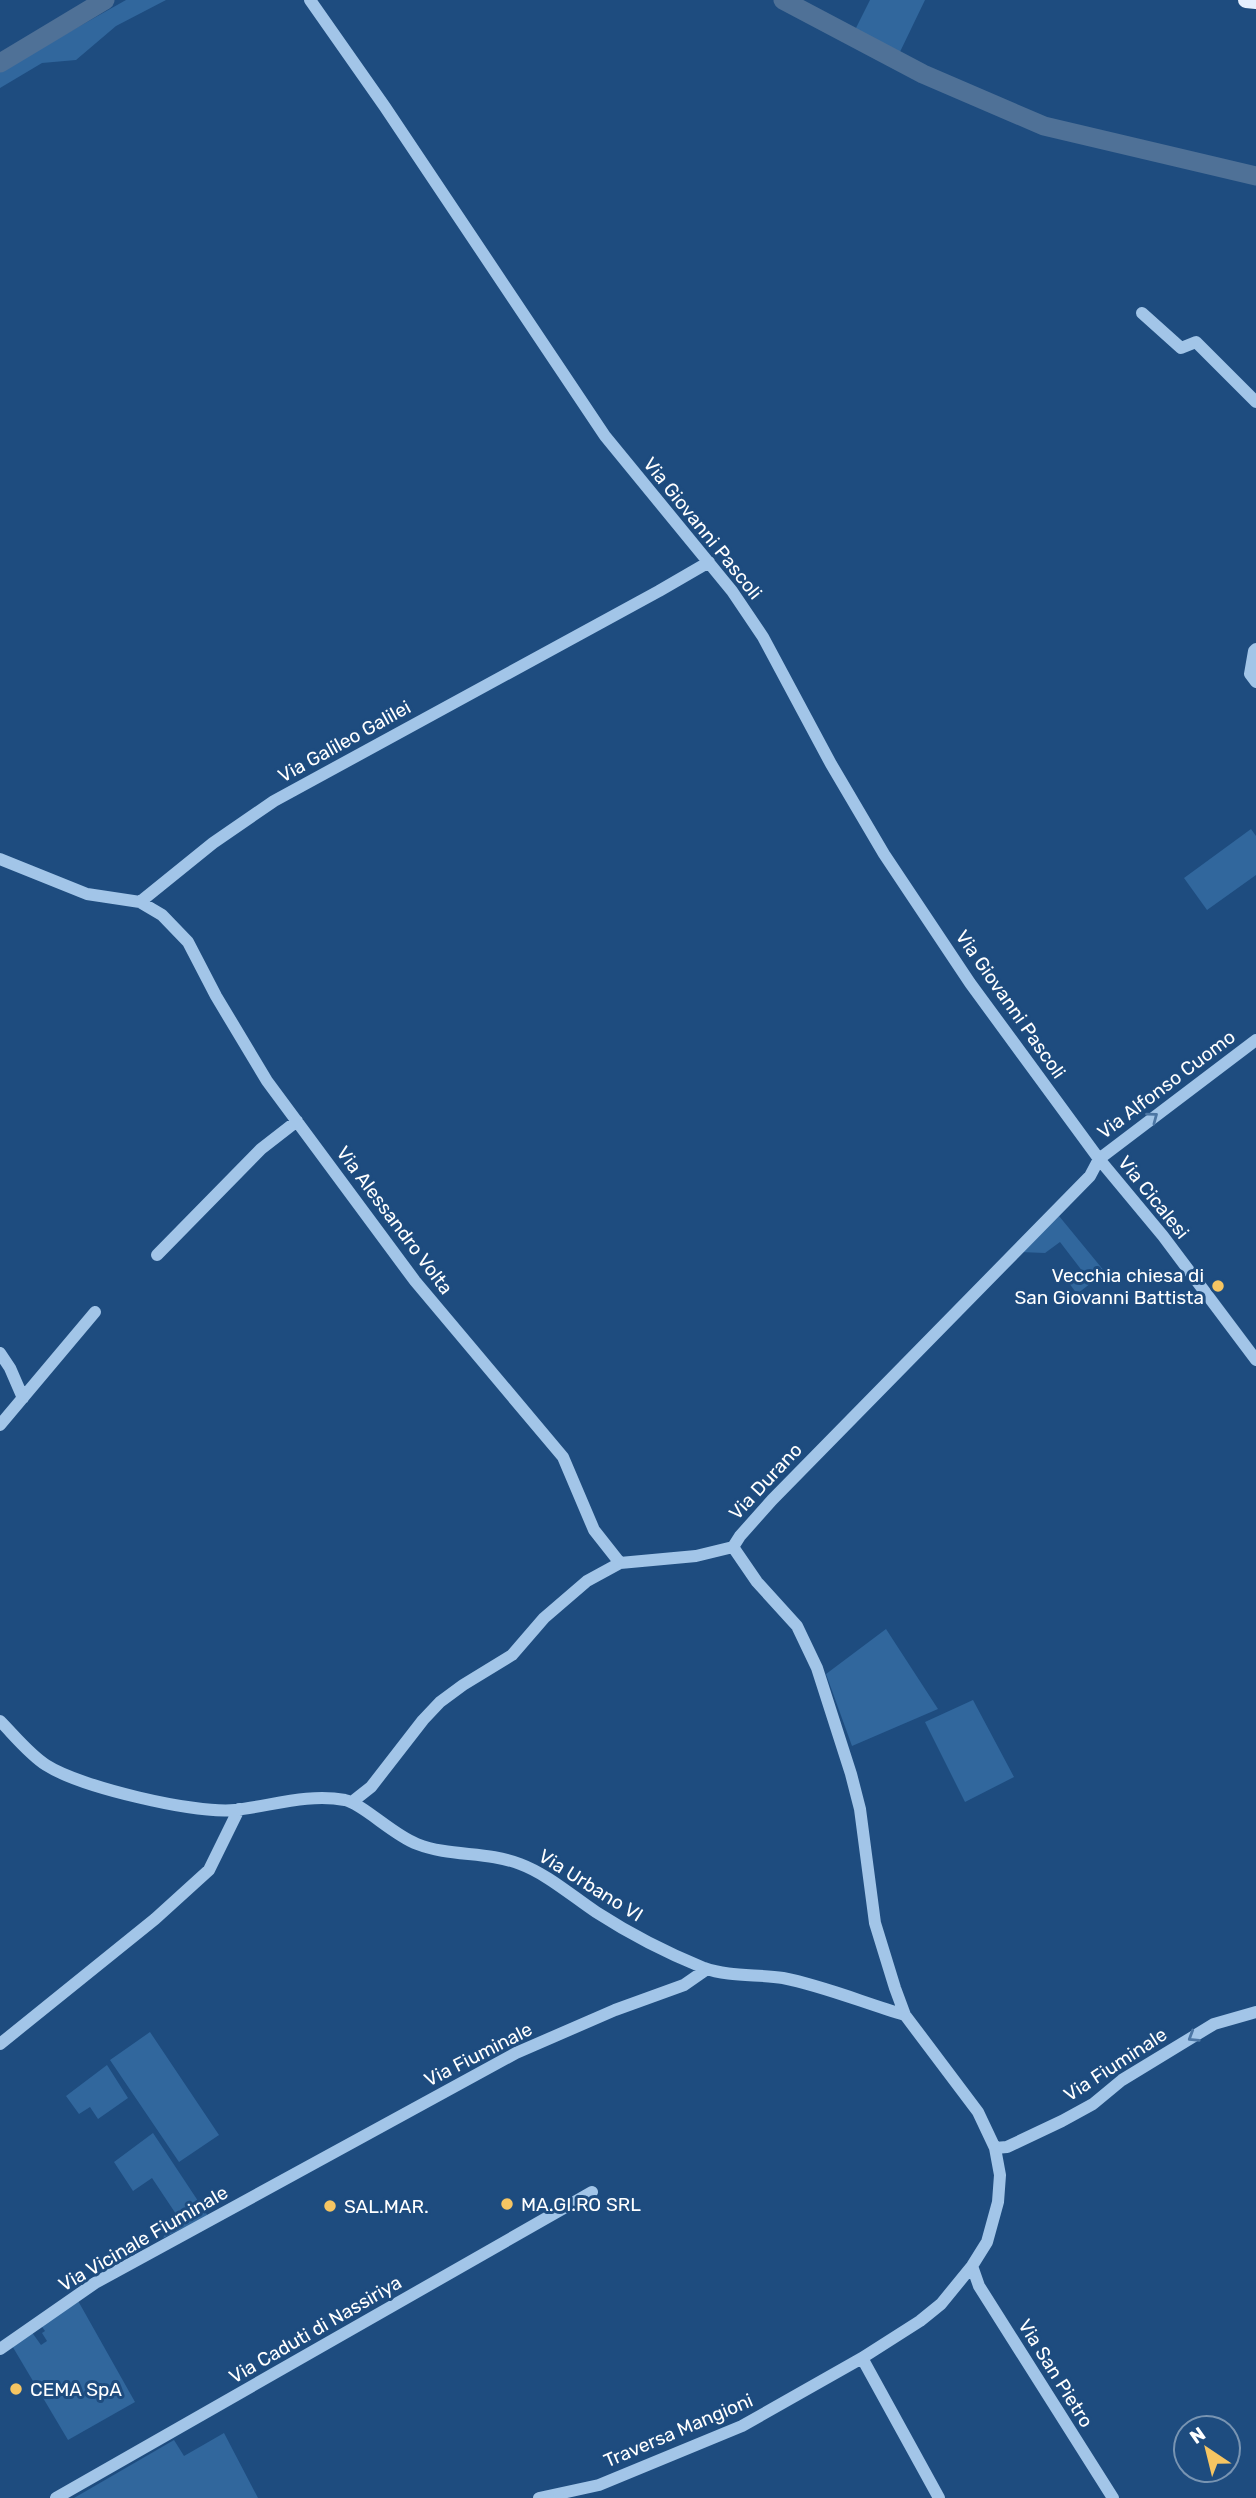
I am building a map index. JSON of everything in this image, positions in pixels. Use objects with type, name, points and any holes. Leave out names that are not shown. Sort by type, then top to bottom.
[{"type":"main road","points":[[1246,0],[1256,1]]},
{"type":"street","name":"Via Giovanni Pascoli","points":[[310,0],[386,107],[605,436],[709,562],[763,638],[831,764],[884,854],[977,992],[1099,1159]]},
{"type":"street","points":[[1142,313],[1181,348],[1196,342],[1256,402]]},
{"type":"street","name":"Via Galileo Galilei","points":[[140,902],[213,843],[274,801],[709,562]]},
{"type":"street","points":[[1256,649],[1250,674],[1256,682]]},
{"type":"street","points":[[0,859],[87,894],[140,902]]},
{"type":"street","name":"Via Alessandro Volta","points":[[140,902],[162,915],[188,942],[216,996],[267,1081],[415,1281],[563,1457],[594,1530],[620,1563]]},
{"type":"street","name":"Via Alfonso Cuomo","points":[[1099,1159],[1256,1040]]},
{"type":"street","points":[[157,1255],[261,1149],[297,1121]]},
{"type":"street","name":"Via Cicalesi","points":[[1099,1159],[1158,1231],[1256,1360]]},
{"type":"street","name":"Via Durano","points":[[352,1802],[371,1787],[440,1702],[512,1655],[544,1618],[587,1581],[620,1563],[696,1556],[733,1547],[772,1500],[1090,1176],[1099,1159]]},
{"type":"street","points":[[0,1425],[95,1312]]},
{"type":"street","points":[[0,1353],[23,1398]]},
{"type":"street","points":[[733,1547],[757,1582],[797,1626],[817,1668],[851,1774],[859,1809],[875,1923],[905,2015],[966,2093],[995,2148],[1000,2175],[998,2202],[987,2242],[972,2266]]},
{"type":"street","name":"Via Urbano VI","points":[[0,1721],[42,1763],[117,1792],[205,1810],[240,1810],[316,1798],[352,1802],[400,1837],[418,1845],[443,1852],[497,1858],[529,1868],[655,1946],[707,1969],[783,1978],[905,2015]]},
{"type":"street","points":[[0,2044],[155,1919],[209,1870],[240,1810]]},
{"type":"street","name":"Via Fiuminale","points":[[272,2187],[516,2053],[615,2010],[684,1985],[707,1969]]},
{"type":"street","name":"Via Fiuminale","points":[[995,2148],[1007,2147],[1093,2104],[1122,2080],[1214,2024],[1256,2012]]},
{"type":"street","name":"Via Vicinale Fiuminale","points":[[0,2349],[95,2283],[272,2187]]},
{"type":"street","name":"Via Caduti di Nassiriya","points":[[55,2498],[592,2192]]},
{"type":"street","name":"Traversa Mangioni","points":[[539,2498],[599,2485],[743,2426],[862,2358],[920,2321],[941,2304],[972,2266]]},
{"type":"street","name":"Via San Pietro","points":[[972,2266],[979,2286],[1112,2498]]},
{"type":"street","points":[[862,2358],[939,2498]]},
{"type":"shaded area","points":[[126,0],[166,0],[116,26],[76,60],[42,63],[0,88],[0,71]]},
{"type":"shaded area","points":[[870,0],[925,0],[898,56],[854,32]]},
{"type":"shaded area","points":[[1251,829],[1256,836],[1256,875],[1207,910],[1184,878]]},
{"type":"shaded area","points":[[1059,1216],[1105,1272],[1077,1294],[1069,1283],[1083,1272],[1060,1242],[1045,1253],[1020,1252]]},
{"type":"shaded area","points":[[886,1629],[938,1709],[852,1746],[826,1674]]},
{"type":"shaded area","points":[[973,1700],[1014,1777],[965,1802],[925,1722]]},
{"type":"shaded area","points":[[150,2032],[219,2135],[179,2162],[110,2060]]},
{"type":"shaded area","points":[[107,2065],[128,2098],[98,2119],[90,2107],[79,2114],[66,2096]]},
{"type":"shaded area","points":[[153,2133],[208,2216],[163,2238],[176,2214],[152,2178],[133,2191],[114,2162]]},
{"type":"shaded area","points":[[77,2299],[135,2402],[68,2440],[11,2344],[31,2331],[41,2345],[47,2341],[40,2324]]},
{"type":"shaded area","points":[[224,2433],[258,2498],[74,2498],[174,2440],[184,2456]]},
{"type":"waterway","points":[[0,63],[105,0]]},
{"type":"waterway","points":[[783,0],[923,74],[1044,126],[1256,176]]},
{"type":"place","name":"Vecchia chiesa di San Giovanni Battista","points":[[1218,1286]]},
{"type":"place","name":"MA.GI.RO SRL","points":[[507,2204]]},
{"type":"place","name":"SAL.MAR.","points":[[330,2206]]},
{"type":"place","name":"CEMA SpA","points":[[16,2389]]}]
